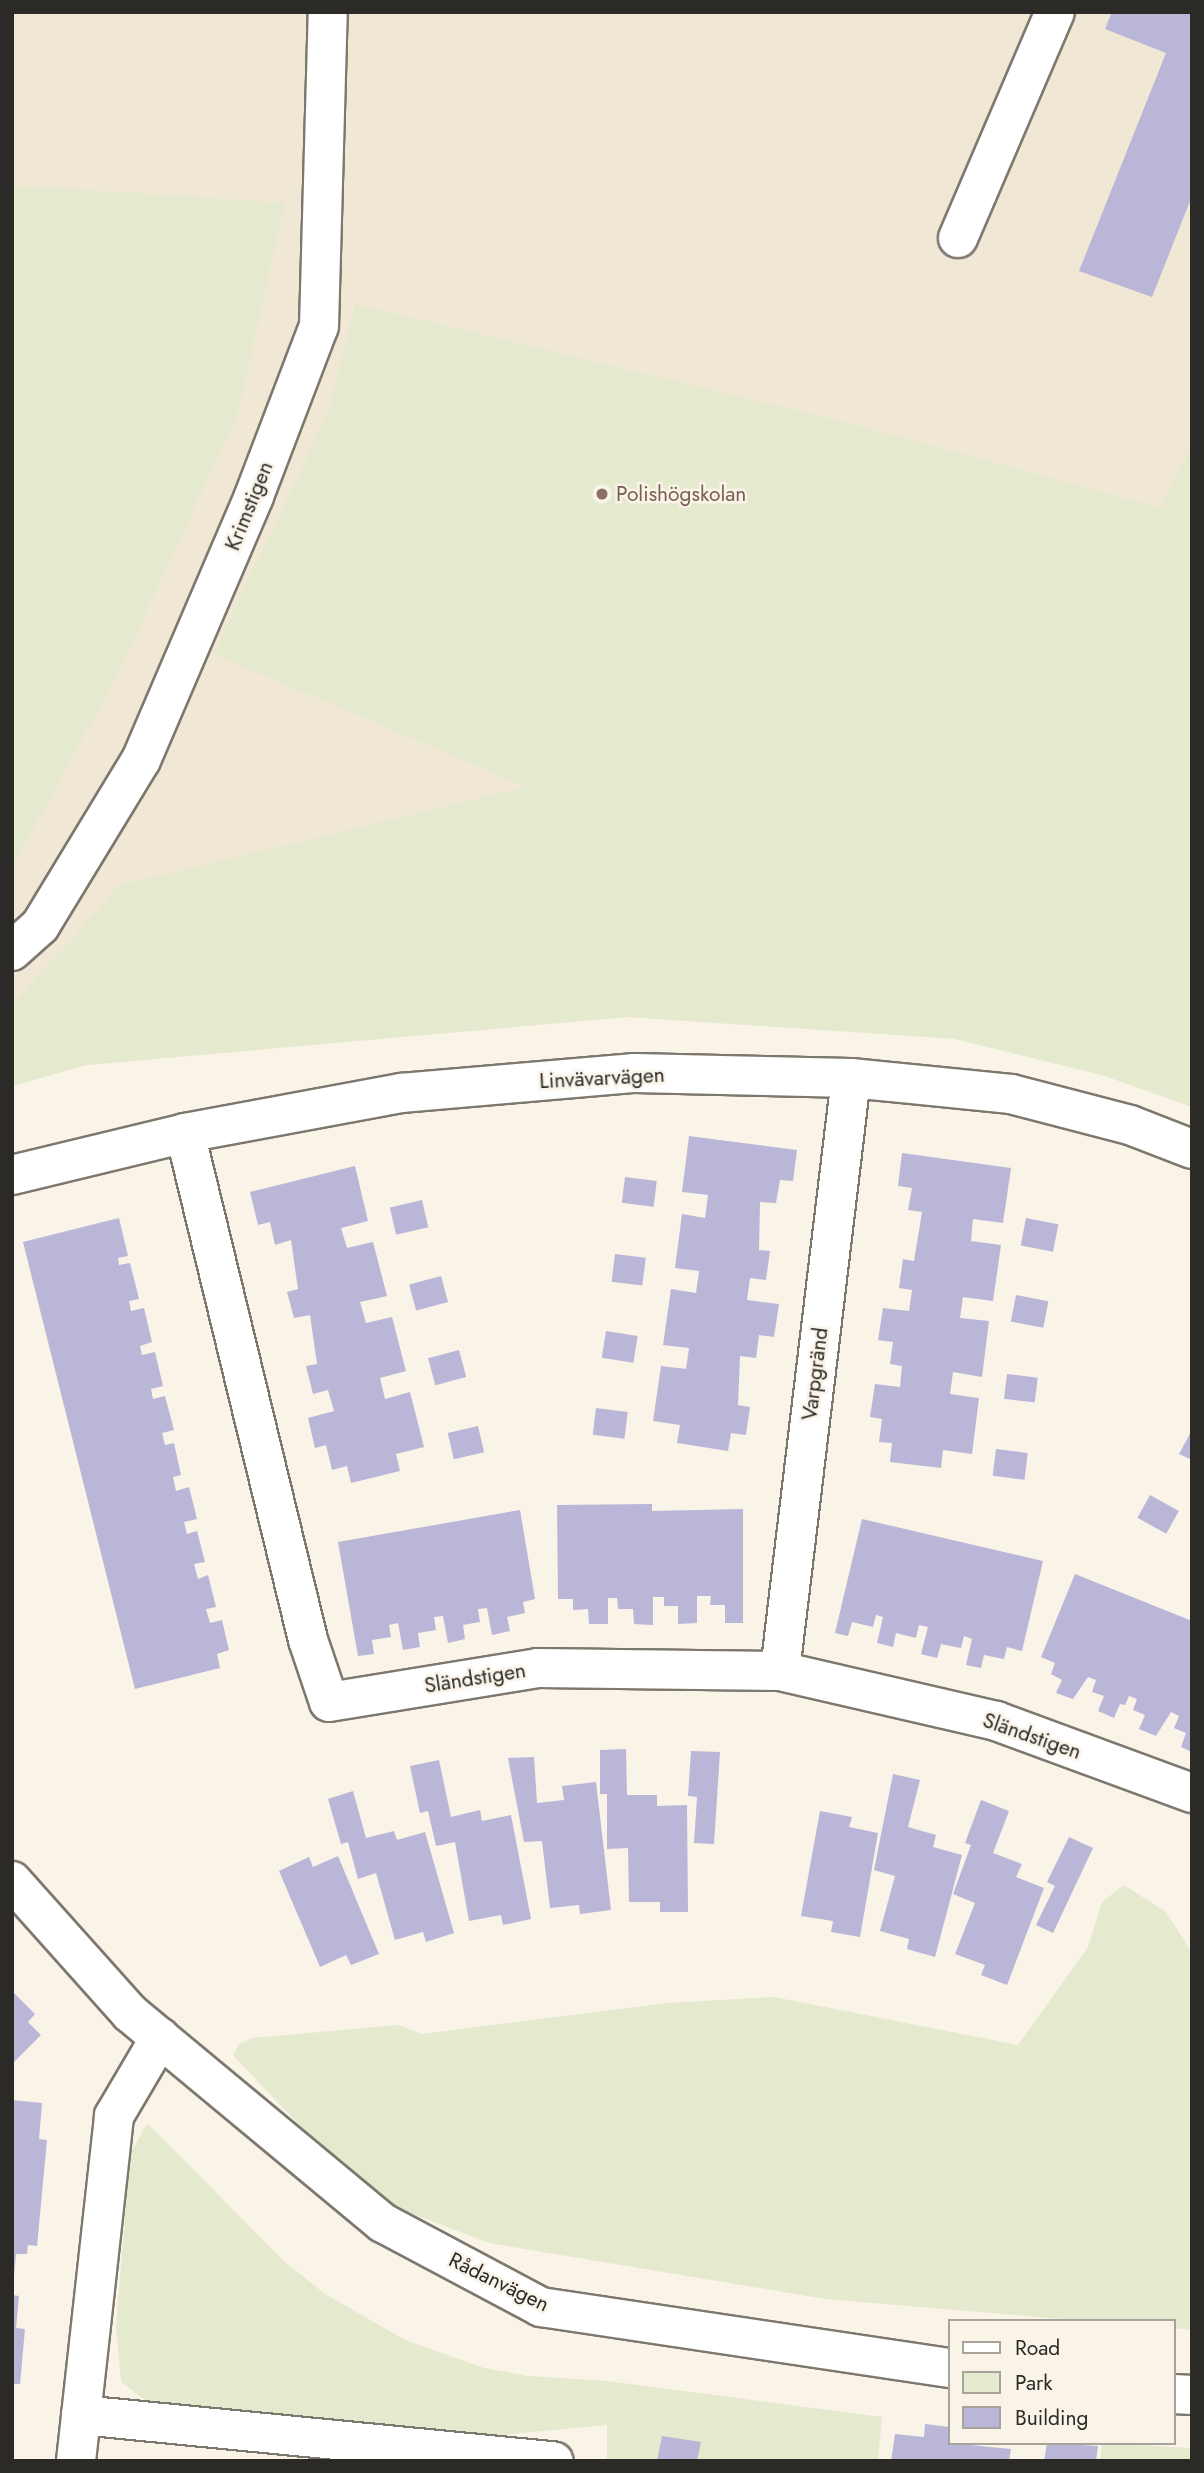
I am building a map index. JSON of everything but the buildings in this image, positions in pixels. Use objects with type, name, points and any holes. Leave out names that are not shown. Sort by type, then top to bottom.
[{"type":"street","name":"Krimstigen","points":[[12,951],[40,926],[141,760],[254,496],[319,326],[328,12]]},
{"type":"street","points":[[958,238],[1055,12]]},
{"type":"street","name":"Linvävarvägen","points":[[12,1175],[185,1132],[401,1093],[635,1073],[851,1078],[1011,1094],[1130,1125],[1192,1149]]},
{"type":"street","name":"Varpgränd","points":[[780,1671],[851,1078]]},
{"type":"street","name":"Sländstigen","points":[[185,1132],[308,1640],[329,1702],[538,1668],[780,1671],[996,1721],[1192,1793]]},
{"type":"street","name":"Rådanvägen","points":[[12,1881],[130,2013],[383,2222],[541,2307],[948,2368]]},
{"type":"street","points":[[76,2461],[114,2116],[160,2038]]},
{"type":"street","points":[[81,2415],[554,2461]]},
{"type":"shaded area","name":"Polishögskolan","points":[[12,12],[1192,12],[1192,975],[954,1038],[627,1017],[86,1065],[12,1086]]},
{"type":"green space","points":[[12,185],[285,203],[238,413],[118,674],[12,868]]},
{"type":"green space","points":[[355,304],[845,422],[1161,508],[1192,445],[1192,1107],[1105,1076],[955,1039],[627,1017],[86,1065],[12,1086],[12,1005],[120,885],[527,787],[213,654],[328,413]]},
{"type":"green space","points":[[1124,1885],[1166,1912],[1192,1953],[1192,2330],[1176,2328],[1176,2319],[1061,2319],[825,2299],[489,2243],[403,2210],[355,2184],[233,2055],[239,2044],[252,2038],[398,2025],[422,2034],[667,2003],[774,1997],[1018,2045],[1088,1947],[1102,1902]]},
{"type":"green space","points":[[147,2123],[285,2262],[325,2294],[405,2340],[484,2368],[528,2376],[607,2381],[882,2417],[878,2461],[607,2461],[607,2425],[501,2435],[329,2424],[151,2404],[121,2382],[116,2327],[130,2155]]},
{"type":"green space","points":[[1102,2445],[1192,2448],[1192,2461],[1100,2461]]},
{"type":"place","name":"Polishögskolan","points":[[602,494]]}]
